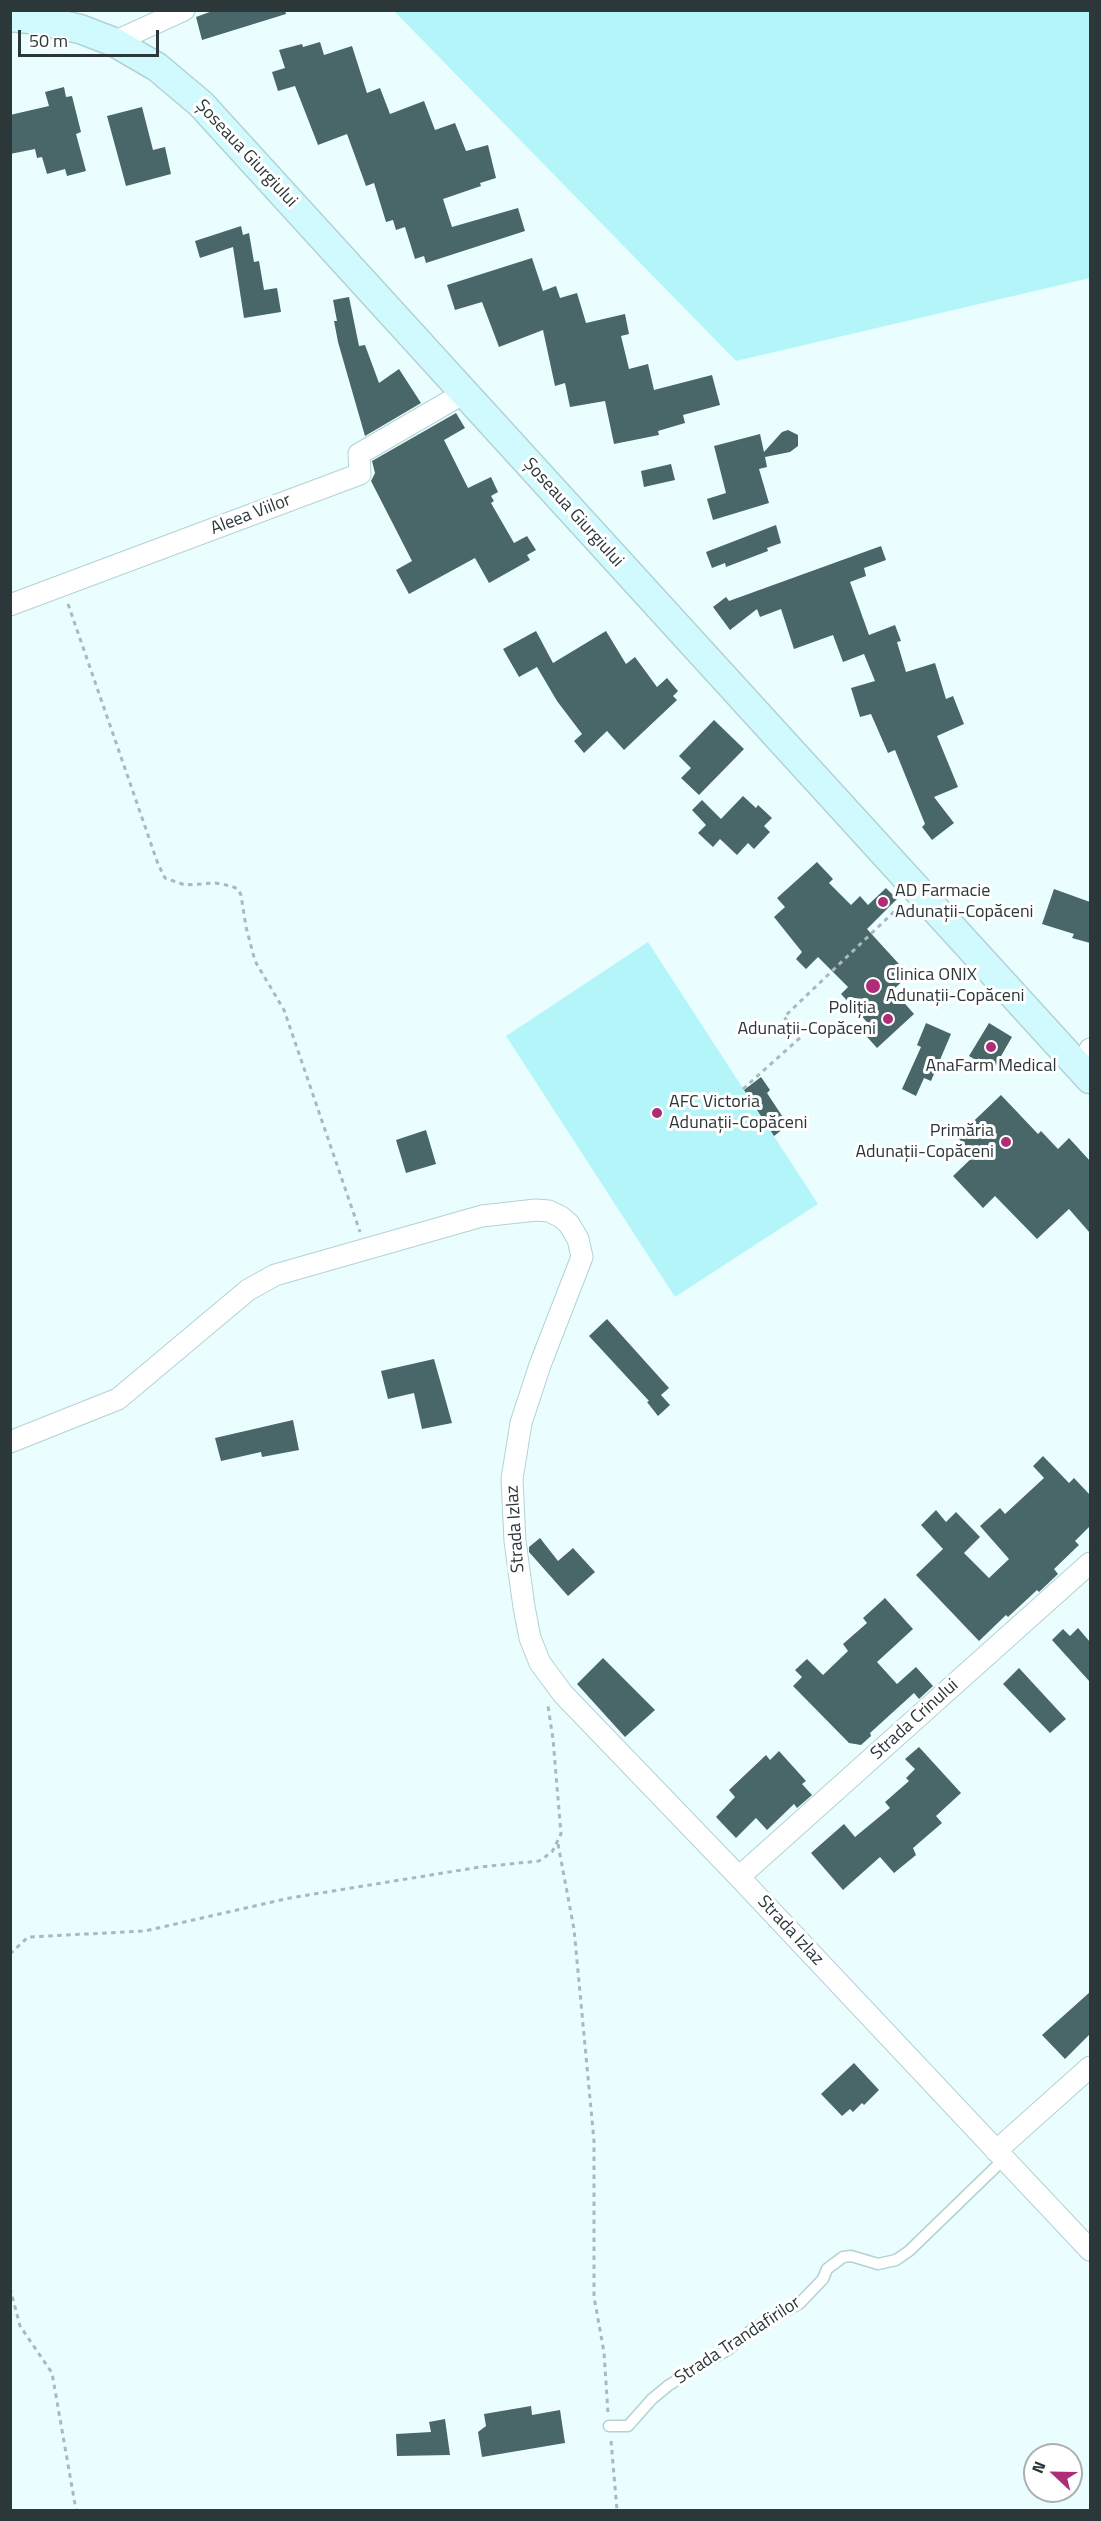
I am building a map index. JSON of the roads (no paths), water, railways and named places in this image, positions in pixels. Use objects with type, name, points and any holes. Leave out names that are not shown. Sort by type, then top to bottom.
[{"type":"street","points":[[114,42],[184,10]]},
{"type":"street","name":"Șoseaua Giurgiului","points":[[10,17],[39,20],[80,29],[114,42],[157,67],[201,104],[917,891],[1088,1067]]},
{"type":"street","name":"Aleea Viilor","points":[[10,605],[360,474],[359,454],[464,393]]},
{"type":"street","name":"Strada Izlaz","points":[[10,1442],[118,1399],[248,1290],[275,1275],[482,1216],[536,1210],[549,1211],[561,1217],[569,1224],[578,1239],[581,1261],[540,1365],[521,1422],[512,1479],[515,1541],[524,1607],[530,1638],[540,1663],[563,1694],[740,1877],[1090,2250]]},
{"type":"street","name":"Strada Crinului","points":[[740,1877],[1090,1563]]},
{"type":"street","name":"Strada Trandafirilor","points":[[1000,2155],[1090,2067]]},
{"type":"lane","name":"Strada Trandafirilor","points":[[609,2426],[628,2426],[652,2399],[669,2385],[729,2349],[753,2329],[800,2303],[823,2279],[827,2269],[843,2257],[851,2256],[878,2264],[896,2260],[909,2251],[1000,2155]]},
{"type":"place","name":"AD Farmacie Adunații-Copăceni","points":[[883,902]]},
{"type":"place","name":"Clinica ONIX Adunații-Copăceni","points":[[873,986]]},
{"type":"place","name":"Poliția Adunații-Copăceni","points":[[888,1019]]},
{"type":"place","name":"AnaFarm Medical","points":[[991,1047]]},
{"type":"place","name":"AFC Victoria Adunații-Copăceni","points":[[657,1113]]},
{"type":"place","name":"Primăria Adunații-Copăceni","points":[[1006,1142]]}]
